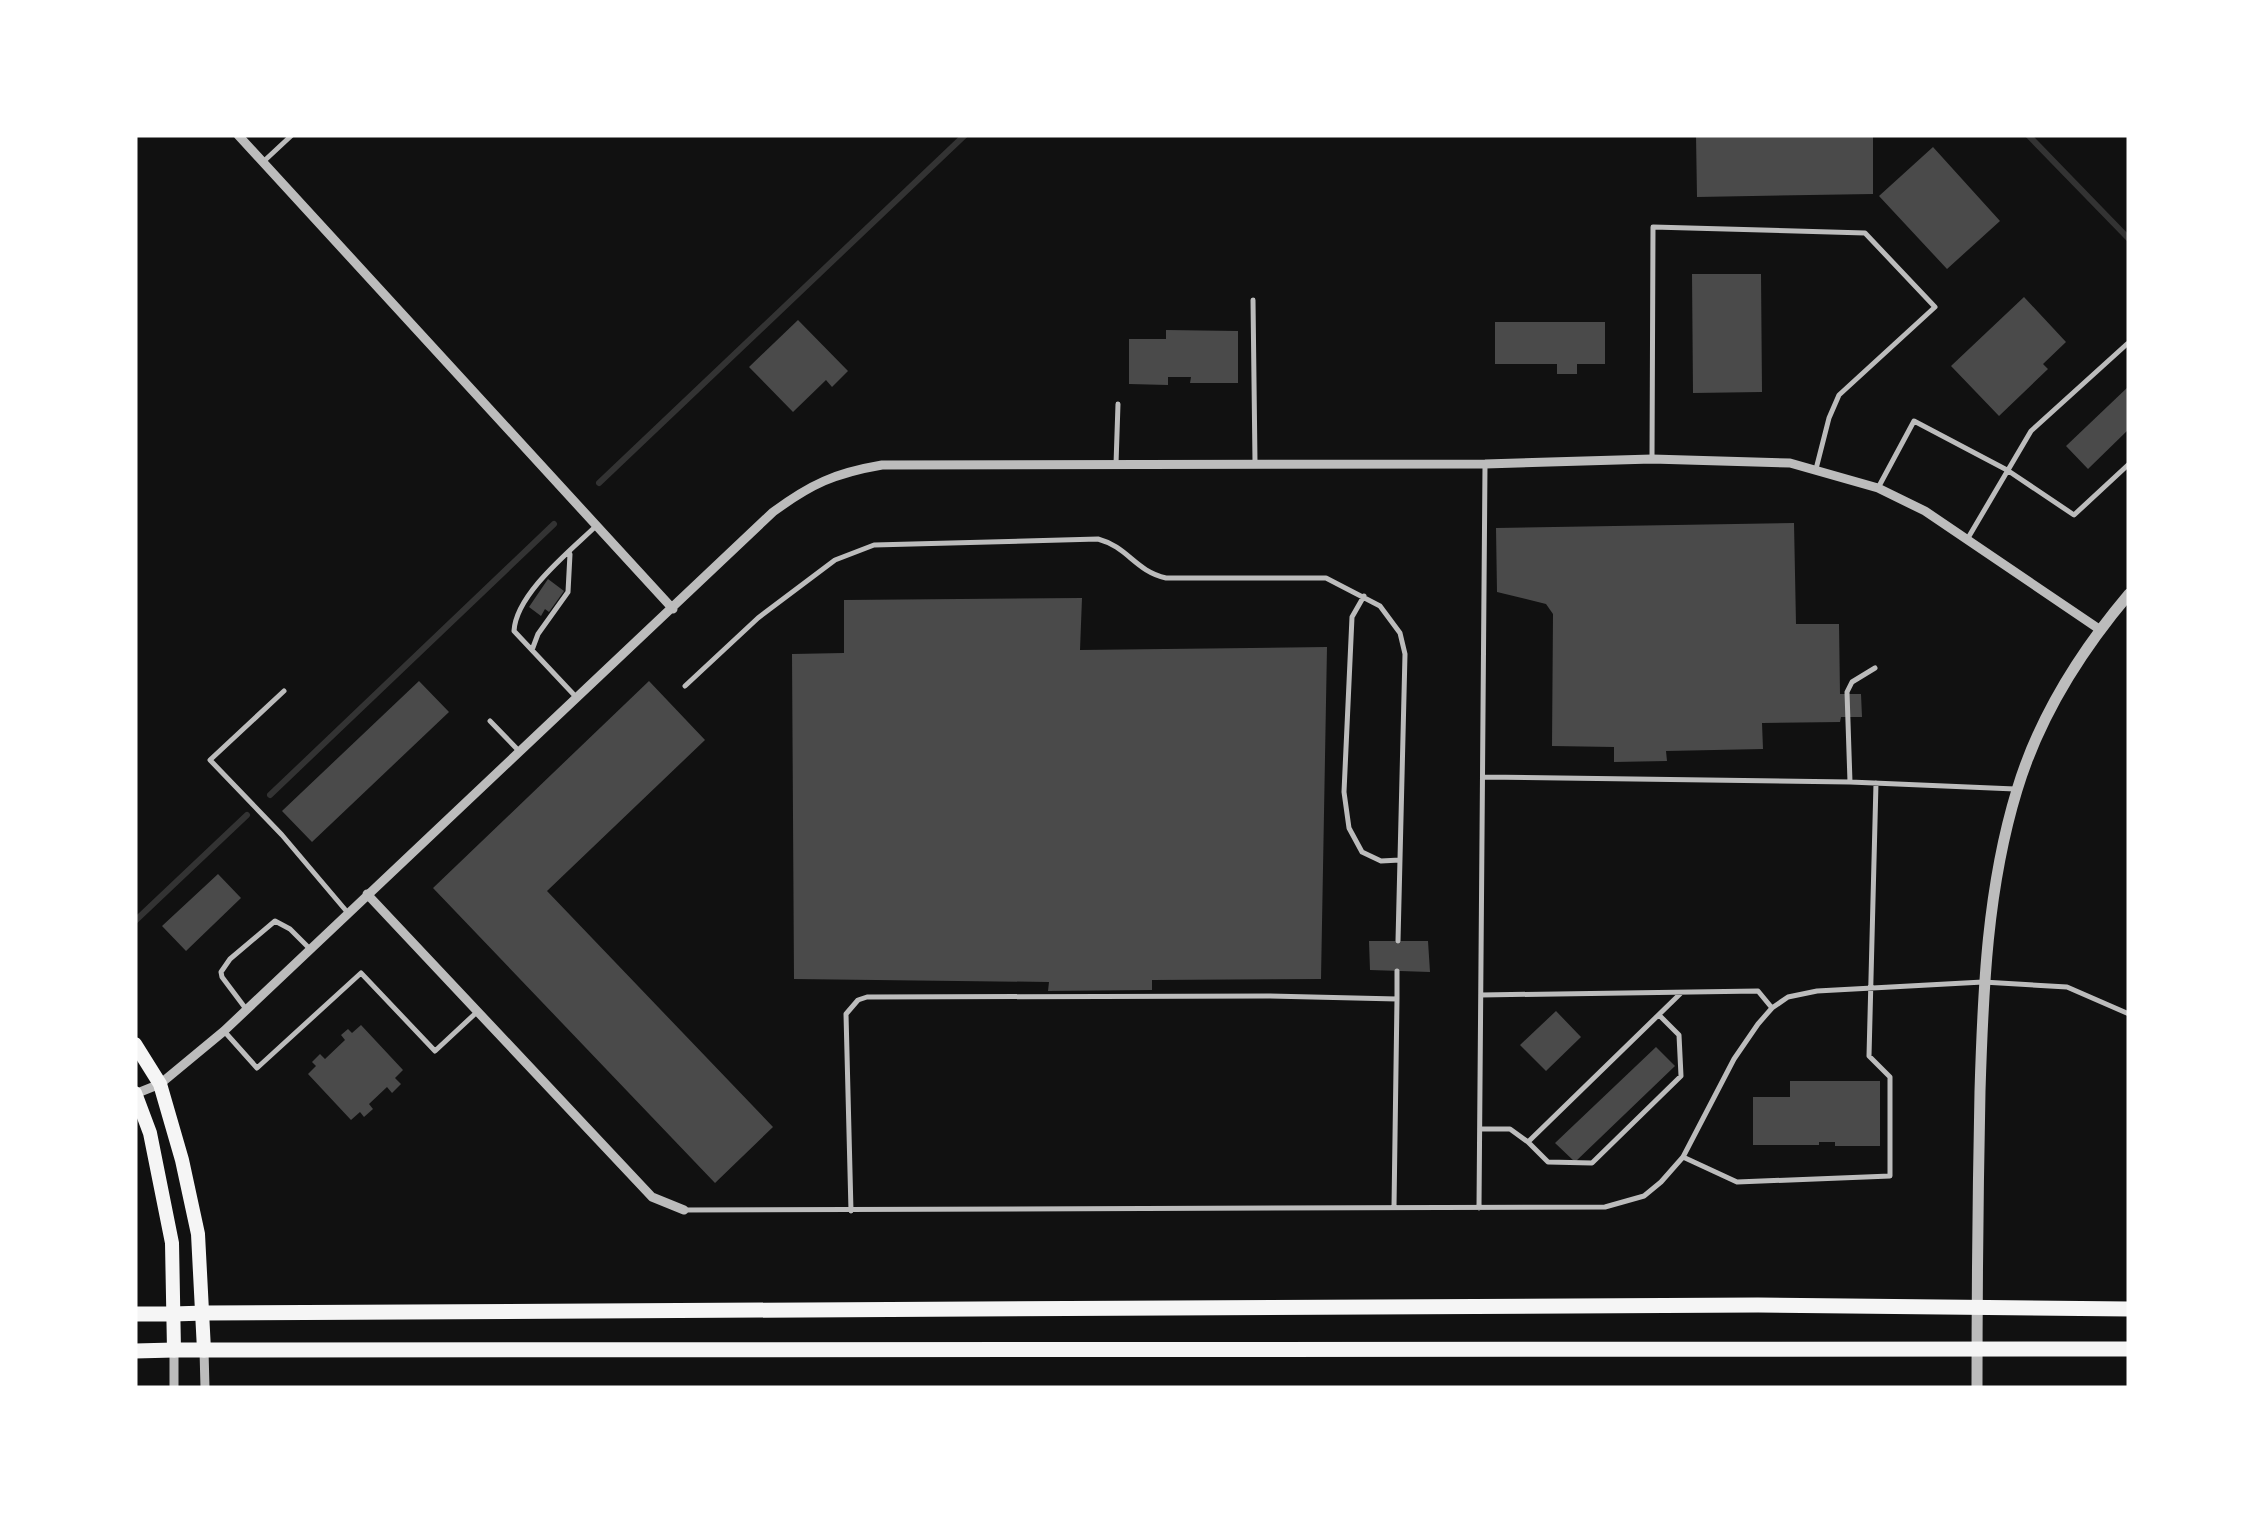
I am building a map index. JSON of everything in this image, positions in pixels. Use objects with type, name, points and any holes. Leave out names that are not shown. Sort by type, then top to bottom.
[{"type":"main road","points":[[135,1044],[160,1084],[182,1160],[198,1234],[204,1350]]},
{"type":"main road","points":[[135,1093],[150,1133],[172,1244],[174,1350]]},
{"type":"main road","points":[[135,1314],[2129,1308]]},
{"type":"main road","points":[[135,1350],[2129,1349]]},
{"type":"street","points":[[238,135],[672,609]]},
{"type":"street","points":[[135,1093],[160,1084],[224,1032],[773,512],[809,486],[844,471],[882,466],[1255,462],[1485,464],[1652,459],[1790,463],[1878,488],[1925,511],[2100,629]]},
{"type":"street","points":[[1977,1388],[1983,982],[2004,841],[2017,789],[2048,714],[2100,629],[2129,594]]},
{"type":"street","points":[[368,894],[652,1197],[684,1210]]},
{"type":"street","points":[[174,1350],[174,1388]]},
{"type":"street","points":[[204,1350],[205,1388]]},
{"type":"lane","points":[[264,162],[292,135]]},
{"type":"lane","points":[[1652,459],[1654,228],[1865,233],[1934,307],[1839,395],[1828,418],[1816,470]]},
{"type":"lane","points":[[1253,300],[1255,462]]},
{"type":"lane","points":[[1967,541],[2031,431],[2127,344]]},
{"type":"lane","points":[[1116,464],[1118,404]]},
{"type":"lane","points":[[1878,488],[1914,420],[2008,470],[2074,515],[2129,464]]},
{"type":"lane","points":[[1479,1208],[1485,464]]},
{"type":"lane","points":[[576,698],[514,631],[515,620],[546,575],[596,526]]},
{"type":"lane","points":[[686,686],[774,606],[836,560],[874,545],[1098,539],[1120,545],[1147,574],[1166,578],[1326,578],[1380,606],[1400,632],[1406,654],[1398,941]]},
{"type":"lane","points":[[532,650],[538,634],[568,592],[570,552]]},
{"type":"lane","points":[[1364,596],[1352,617],[1346,818],[1362,852],[1381,861],[1400,860]]},
{"type":"lane","points":[[1850,782],[1847,692],[1852,682],[1875,668]]},
{"type":"lane","points":[[284,691],[210,760],[282,835],[348,913]]},
{"type":"lane","points":[[490,721],[519,751]]},
{"type":"lane","points":[[1484,778],[1850,782],[2017,789]]},
{"type":"lane","points":[[1682,1156],[1737,1182],[1890,1176],[1890,1077],[1869,1056],[1876,783]]},
{"type":"lane","points":[[247,1010],[222,977],[230,959],[275,921],[290,929],[310,950]]},
{"type":"lane","points":[[1394,1207],[1397,971]]},
{"type":"lane","points":[[224,1032],[257,1068],[361,973],[434,1051],[478,1012]]},
{"type":"lane","points":[[684,1210],[1605,1207],[1644,1196],[1661,1182],[1682,1156],[1734,1059],[1772,1008],[1788,997],[1983,982],[2068,987],[2129,1014]]},
{"type":"lane","points":[[1528,1142],[1682,992]]},
{"type":"lane","points":[[1480,995],[1758,992],[1772,1008]]},
{"type":"lane","points":[[851,1211],[846,1014],[858,1000],[965,996],[1396,999]]},
{"type":"lane","points":[[1479,1129],[1510,1129],[1548,1162],[1592,1163],[1681,1076],[1678,1035],[1659,1015]]},
{"type":"building","points":[[1696,135],[1873,135],[1873,194],[1697,197]]},
{"type":"building","points":[[1933,147],[2000,221],[1947,269],[1879,196]]},
{"type":"building","points":[[1692,274],[1761,274],[1762,392],[1693,393]]},
{"type":"building","points":[[2024,297],[2066,342],[2043,364],[2048,369],[1999,416],[1951,366]]},
{"type":"building","points":[[798,320],[848,371],[832,387],[826,380],[793,412],[749,367]]},
{"type":"building","points":[[1495,322],[1605,322],[1605,364],[1577,364],[1577,374],[1557,374],[1557,364],[1495,364]]},
{"type":"building","points":[[1166,330],[1238,331],[1238,383],[1190,383],[1191,377],[1168,377],[1168,385],[1129,384],[1129,339],[1166,339]]},
{"type":"building","points":[[2129,386],[2129,429],[2088,469],[2066,446]]},
{"type":"building","points":[[1794,523],[1796,624],[1839,624],[1840,694],[1861,694],[1862,717],[1841,717],[1840,722],[1762,723],[1763,749],[1666,751],[1667,761],[1614,762],[1614,747],[1552,746],[1553,614],[1546,604],[1497,592],[1496,528]]},
{"type":"building","points":[[548,579],[564,591],[549,612],[545,609],[541,616],[529,607]]},
{"type":"building","points":[[1082,598],[1080,650],[1327,647],[1321,979],[1152,980],[1152,990],[1048,991],[1049,982],[794,979],[792,654],[844,653],[844,600]]},
{"type":"building","points":[[419,681],[449,712],[312,842],[282,811]]},
{"type":"building","points":[[649,681],[705,740],[547,891],[773,1127],[715,1183],[433,888]]},
{"type":"building","points":[[218,874],[241,898],[186,951],[162,926]]},
{"type":"building","points":[[1369,941],[1428,941],[1430,972],[1370,970]]},
{"type":"building","points":[[1556,1011],[1581,1037],[1546,1071],[1520,1045]]},
{"type":"building","points":[[361,1025],[403,1070],[395,1078],[401,1084],[392,1093],[387,1087],[369,1104],[373,1109],[364,1117],[360,1112],[351,1120],[308,1074],[320,1054],[325,1059],[345,1040],[341,1035],[348,1029],[352,1033]]},
{"type":"building","points":[[1656,1047],[1675,1066],[1575,1162],[1555,1143]]},
{"type":"building","points":[[1790,1081],[1880,1081],[1880,1146],[1835,1146],[1835,1142],[1753,1145],[1753,1097],[1790,1097]]},
{"type":"waterway","points":[[599,483],[965,135]]},
{"type":"waterway","points":[[2028,135],[2129,239]]},
{"type":"waterway","points":[[270,795],[554,524]]},
{"type":"waterway","points":[[135,921],[247,815]]}]
